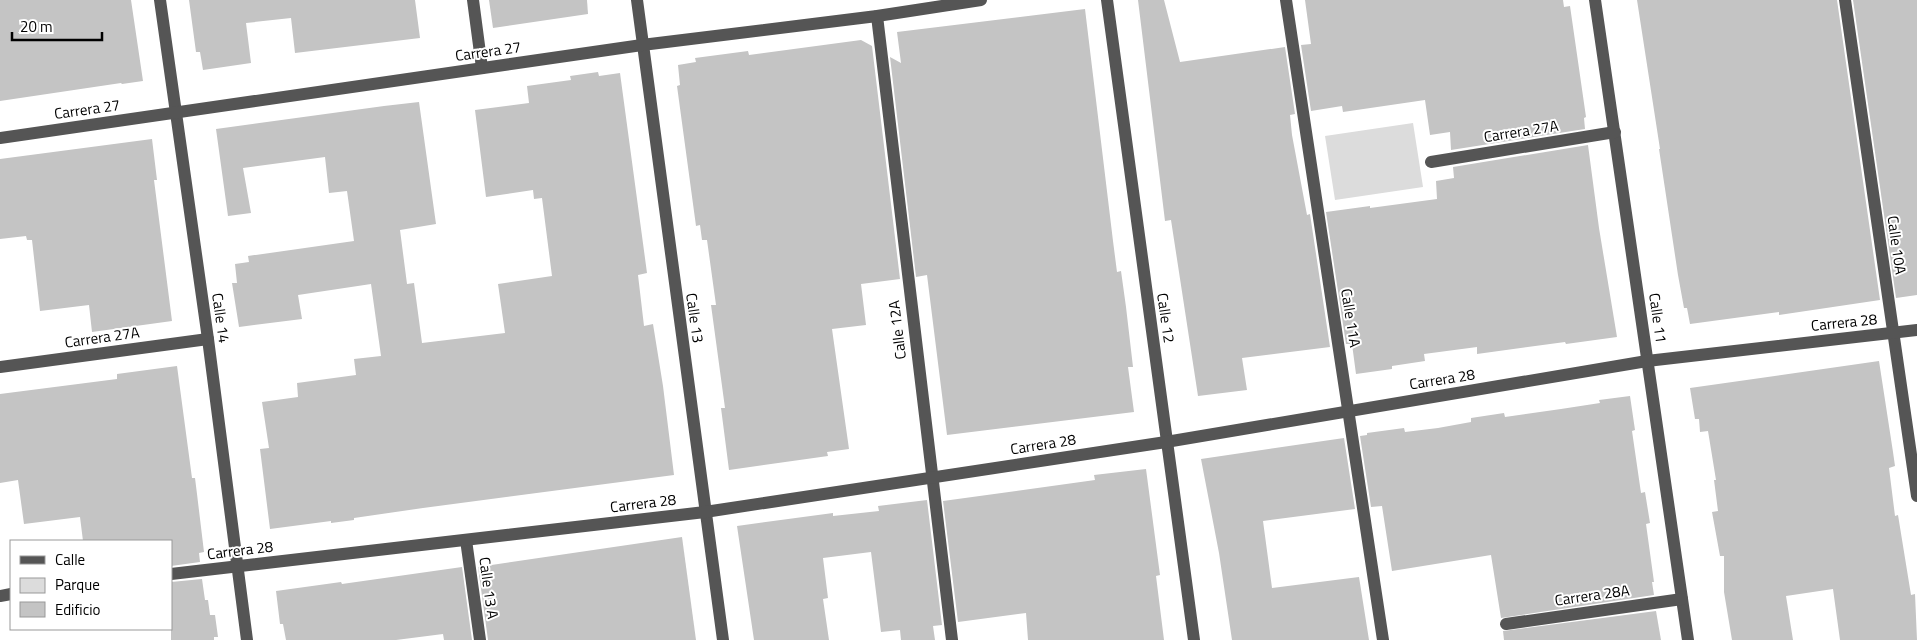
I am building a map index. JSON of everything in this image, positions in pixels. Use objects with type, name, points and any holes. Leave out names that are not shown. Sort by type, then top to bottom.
[{"type":"street","name":"Calle 14","points":[[160,0],[208,339],[247,640]]},
{"type":"street","points":[[473,0],[482,68]]},
{"type":"street","name":"Calle 13","points":[[637,0],[723,640]]},
{"type":"street","name":"Carrera 27","points":[[0,138],[642,45],[877,16],[981,0]]},
{"type":"street","name":"Calle 12","points":[[1107,0],[1194,640]]},
{"type":"street","name":"Calle 11A","points":[[1286,0],[1383,640]]},
{"type":"street","name":"Calle 11","points":[[1595,0],[1688,640]]},
{"type":"street","name":"Calle 10A","points":[[1845,0],[1917,496]]},
{"type":"street","name":"Calle 12A","points":[[877,16],[952,640]]},
{"type":"street","name":"Carrera 27A","points":[[1432,162],[1615,132]]},
{"type":"street","name":"Carrera 28","points":[[172,574],[705,512],[1166,442],[1648,361],[1917,330]]},
{"type":"street","name":"Carrera 27A","points":[[0,367],[208,339]]},
{"type":"street","name":"Calle 13 A","points":[[466,540],[480,640]]},
{"type":"street","name":"Carrera 28A","points":[[1506,624],[1682,599]]},
{"type":"green space","points":[[1413,123],[1423,187],[1335,200],[1325,136]]},
{"type":"building","points":[[0,0],[131,0],[143,81],[0,101]]},
{"type":"building","points":[[189,0],[415,0],[420,38],[295,53],[291,18],[246,23],[251,63],[203,70],[200,52],[196,52]]},
{"type":"building","points":[[489,0],[587,0],[588,14],[493,28]]},
{"type":"building","points":[[1138,0],[1164,0],[1180,62],[1285,47],[1295,114],[1290,115],[1292,135],[1307,215],[1310,214],[1330,347],[1242,358],[1247,390],[1198,396],[1171,220],[1165,221]]},
{"type":"building","points":[[1305,0],[1563,0],[1564,7],[1570,6],[1586,117],[1584,118],[1585,129],[1451,150],[1450,132],[1430,135],[1425,100],[1343,112],[1342,106],[1311,111],[1301,45],[1311,44]]},
{"type":"building","points":[[1637,0],[1837,0],[1880,300],[1779,315],[1779,312],[1690,324],[1687,308],[1684,308],[1678,275]]},
{"type":"building","points":[[1853,0],[1917,0],[1917,295],[1896,298]]},
{"type":"building","points":[[1085,9],[1117,272],[1121,271],[1126,307],[1133,367],[1128,367],[1134,412],[947,435],[927,275],[916,277],[890,57],[901,63],[897,32]]},
{"type":"building","points":[[861,40],[872,46],[900,279],[861,284],[866,325],[832,329],[849,449],[827,452],[828,456],[729,470],[721,408],[725,408],[711,305],[716,305],[707,240],[702,240],[700,225],[696,226],[677,86],[680,85],[678,65],[696,62],[695,58],[748,51],[749,55]]},
{"type":"building","points":[[598,72],[599,76],[620,73],[647,273],[638,275],[644,326],[653,324],[674,475],[423,508],[354,518],[354,520],[270,529],[260,449],[269,448],[262,402],[298,397],[297,383],[356,375],[354,359],[381,356],[371,284],[298,295],[302,319],[239,327],[232,283],[237,283],[235,264],[249,262],[248,256],[354,241],[347,191],[329,193],[325,157],[243,168],[251,213],[228,216],[216,129],[419,102],[436,224],[400,230],[407,284],[414,283],[422,343],[505,333],[498,284],[552,276],[542,198],[534,199],[533,190],[486,197],[475,110],[529,103],[527,86],[571,80],[570,76]]},
{"type":"building","points":[[152,139],[157,180],[154,180],[172,321],[92,332],[89,305],[40,311],[32,240],[27,240],[26,236],[0,239],[0,159]]},
{"type":"building","points":[[1588,145],[1599,228],[1617,337],[1477,354],[1477,347],[1424,354],[1425,361],[1392,366],[1392,369],[1356,374],[1352,344],[1346,344],[1326,212],[1437,199],[1436,181],[1454,178],[1453,167]]},
{"type":"building","points":[[1879,361],[1895,466],[1889,468],[1895,516],[1898,515],[1911,595],[1915,594],[1917,640],[1840,640],[1833,589],[1786,596],[1793,640],[1732,640],[1724,592],[1724,556],[1720,556],[1712,512],[1718,511],[1714,480],[1716,480],[1708,431],[1700,432],[1699,419],[1695,419],[1690,388]]},
{"type":"building","points":[[177,366],[192,478],[195,478],[204,552],[199,553],[200,562],[172,566],[172,540],[83,540],[80,517],[24,524],[18,480],[0,483],[0,394],[117,379],[117,374]]},
{"type":"building","points":[[1630,396],[1635,430],[1632,431],[1641,493],[1645,492],[1650,523],[1646,524],[1654,595],[1501,618],[1491,555],[1392,571],[1382,506],[1371,507],[1360,436],[1367,435],[1367,433],[1404,428],[1405,432],[1438,428],[1471,422],[1471,418],[1504,413],[1505,417],[1600,403],[1599,400]]},
{"type":"building","points":[[1344,438],[1355,509],[1263,521],[1272,588],[1359,577],[1369,640],[1232,640],[1219,553],[1201,459]]},
{"type":"building","points":[[1146,469],[1160,575],[1156,576],[1164,640],[1028,640],[1026,613],[958,622],[943,501],[1095,480],[1094,475]]},
{"type":"building","points":[[927,500],[942,625],[933,626],[935,640],[901,640],[900,630],[881,632],[871,552],[823,558],[828,598],[823,599],[829,640],[754,640],[737,526],[833,513],[833,516],[879,511],[878,506]]},
{"type":"building","points":[[682,537],[696,640],[488,640],[478,567]]},
{"type":"building","points":[[462,567],[472,640],[444,640],[443,634],[396,640],[286,640],[283,624],[280,624],[276,591],[341,582],[342,584]]},
{"type":"building","points":[[202,579],[205,600],[208,600],[210,615],[215,615],[218,637],[214,637],[214,640],[171,640],[172,582]]},
{"type":"building","points":[[1656,611],[1661,640],[1504,640],[1503,631]]}]
